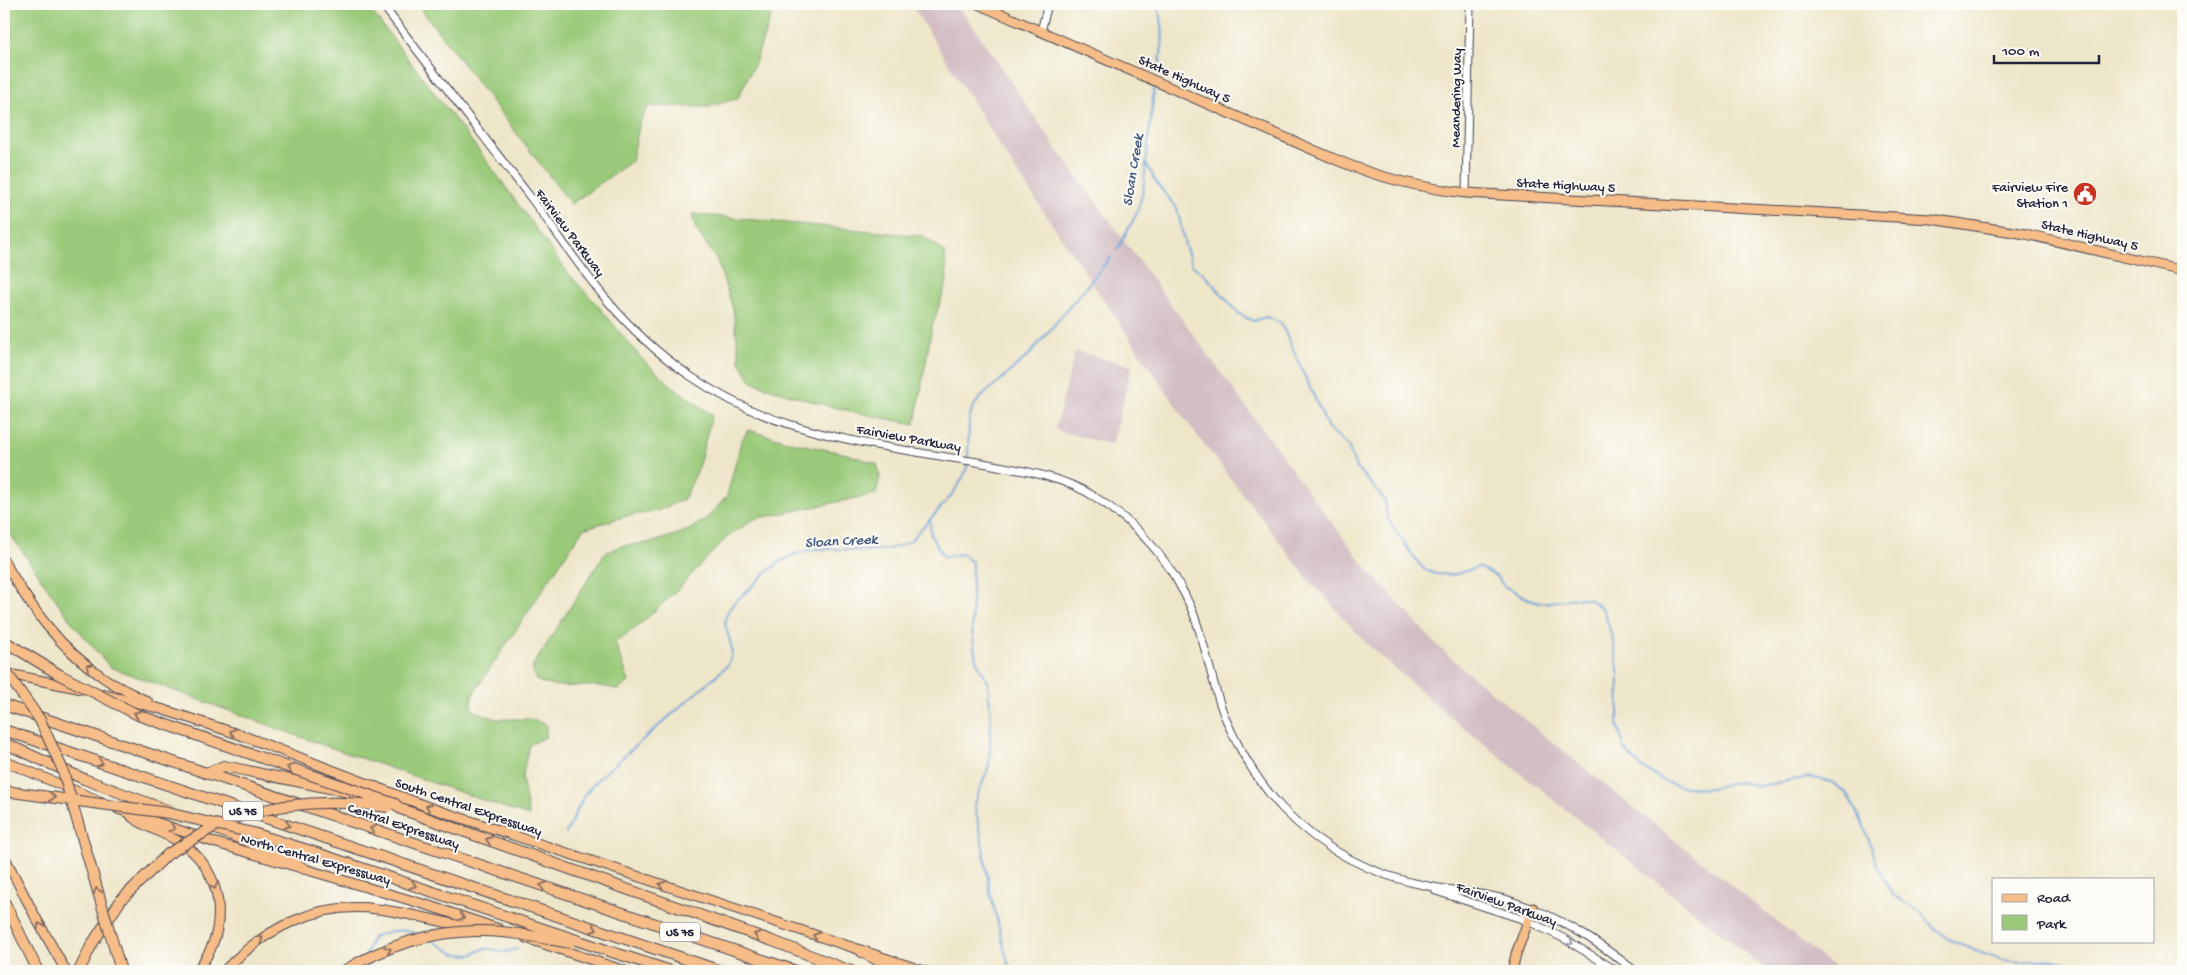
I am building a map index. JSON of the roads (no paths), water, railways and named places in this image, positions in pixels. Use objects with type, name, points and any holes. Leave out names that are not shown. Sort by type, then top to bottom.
[{"type":"highway","points":[[4,641],[60,675],[138,715],[386,801],[401,809],[601,879],[851,971]]},
{"type":"highway","points":[[4,669],[40,720],[62,768],[121,971]]},
{"type":"highway","name":"Central Expressway","points":[[4,704],[796,971]]},
{"type":"highway","name":"US 75","points":[[4,730],[721,971]]},
{"type":"highway","points":[[4,743],[84,779],[262,847],[305,869]]},
{"type":"highway","points":[[206,773],[224,766],[355,794],[404,798]]},
{"type":"highway","points":[[4,791],[137,808],[254,833],[671,971]]},
{"type":"highway","points":[[79,971],[92,944],[106,922],[135,885],[168,854],[214,826],[257,811],[305,802],[349,802],[401,809]]},
{"type":"highway","points":[[4,901],[38,971]]},
{"type":"highway","points":[[344,971],[370,957],[400,945],[443,934],[460,932],[482,931],[529,936],[609,951]]},
{"type":"highway","points":[[862,952],[898,971]]},
{"type":"main road","name":"State Highway 5","points":[[978,4],[1352,166],[1421,187],[1466,193],[1931,219],[2026,234],[2183,271]]},
{"type":"main road","points":[[4,561],[44,625],[64,646],[104,678],[161,709]]},
{"type":"main road","name":"South Central Expressway","points":[[4,673],[77,688],[161,709],[241,735],[404,798],[862,952],[924,971]]},
{"type":"main road","name":"North Central Expressway","points":[[4,761],[126,812],[213,842],[430,906],[625,971]]},
{"type":"main road","points":[[126,812],[141,824],[177,840],[192,851],[206,868],[214,886],[219,905],[219,924],[216,939],[208,956],[196,971]]},
{"type":"main road","points":[[4,856],[67,970]]},
{"type":"main road","points":[[1514,971],[1516,954],[1533,908]]},
{"type":"main road","points":[[224,971],[243,951],[281,925],[298,918],[335,909],[377,909],[534,941]]},
{"type":"street","name":"Fairview Parkway","points":[[382,4],[603,295],[645,340],[671,363],[722,396],[748,410],[796,427],[848,439],[1017,470],[1050,478],[1090,494],[1125,519],[1143,535],[1164,560],[1186,597],[1197,624],[1224,715],[1240,749],[1267,790],[1290,816],[1331,848],[1370,869],[1528,921],[1565,939],[1617,971]]},
{"type":"street","points":[[1041,31],[1048,10],[1048,4]]},
{"type":"street","name":"Meandering Way","points":[[1466,193],[1470,4]]},
{"type":"street","name":"Fairview Parkway","points":[[1410,882],[1490,895],[1533,908],[1577,928],[1634,971]]},
{"type":"waterway","name":"Sloan Creek","points":[[1156,4],[1163,29],[1158,73]]},
{"type":"waterway","name":"Sloan Creek","points":[[1117,250],[1137,213],[1143,191],[1154,89]]},
{"type":"waterway","points":[[1146,163],[1157,184],[1177,208],[1185,245],[1192,265],[1206,276],[1238,313],[1253,321],[1266,317],[1281,323],[1328,428],[1348,446],[1356,467],[1385,500],[1387,518],[1415,559],[1425,570],[1436,574],[1453,575],[1479,567],[1496,576],[1504,586],[1529,599],[1543,603],[1578,598],[1589,599],[1603,609],[1612,636],[1619,674],[1618,724],[1624,749],[1641,767],[1666,782],[1679,786],[1706,789],[1739,782],[1760,786],[1809,777],[1832,782],[1847,794],[1863,824],[1878,866],[1892,894],[1921,913],[1935,929],[1950,940],[2003,960],[2020,962],[2050,959],[2096,971]]},
{"type":"waterway","name":"Sloan Creek","points":[[968,458],[969,420],[973,407],[980,398],[1030,354],[1111,257]]},
{"type":"waterway","name":"Sloan Creek","points":[[566,833],[585,794],[599,778],[727,666],[732,650],[726,629],[726,616],[732,605],[754,584],[783,561],[808,551],[822,549],[882,550],[910,541],[953,493],[965,472],[968,462]]},
{"type":"waterway","points":[[930,519],[931,536],[944,557],[962,554],[972,562],[972,631],[976,660],[988,682],[991,721],[989,766],[974,804],[990,892],[1010,971]]},
{"type":"waterway","name":"Sloan Creek","points":[[366,954],[373,937],[402,931],[420,935]]},
{"type":"waterway","name":"Sloan Creek","points":[[431,940],[455,954],[471,955],[485,948],[504,952],[518,949]]},
{"type":"waterway","name":"Sloan Creek","points":[[367,961],[369,971]]},
{"type":"place","name":"Fairview Fire Station 1","points":[[2085,194]]}]
